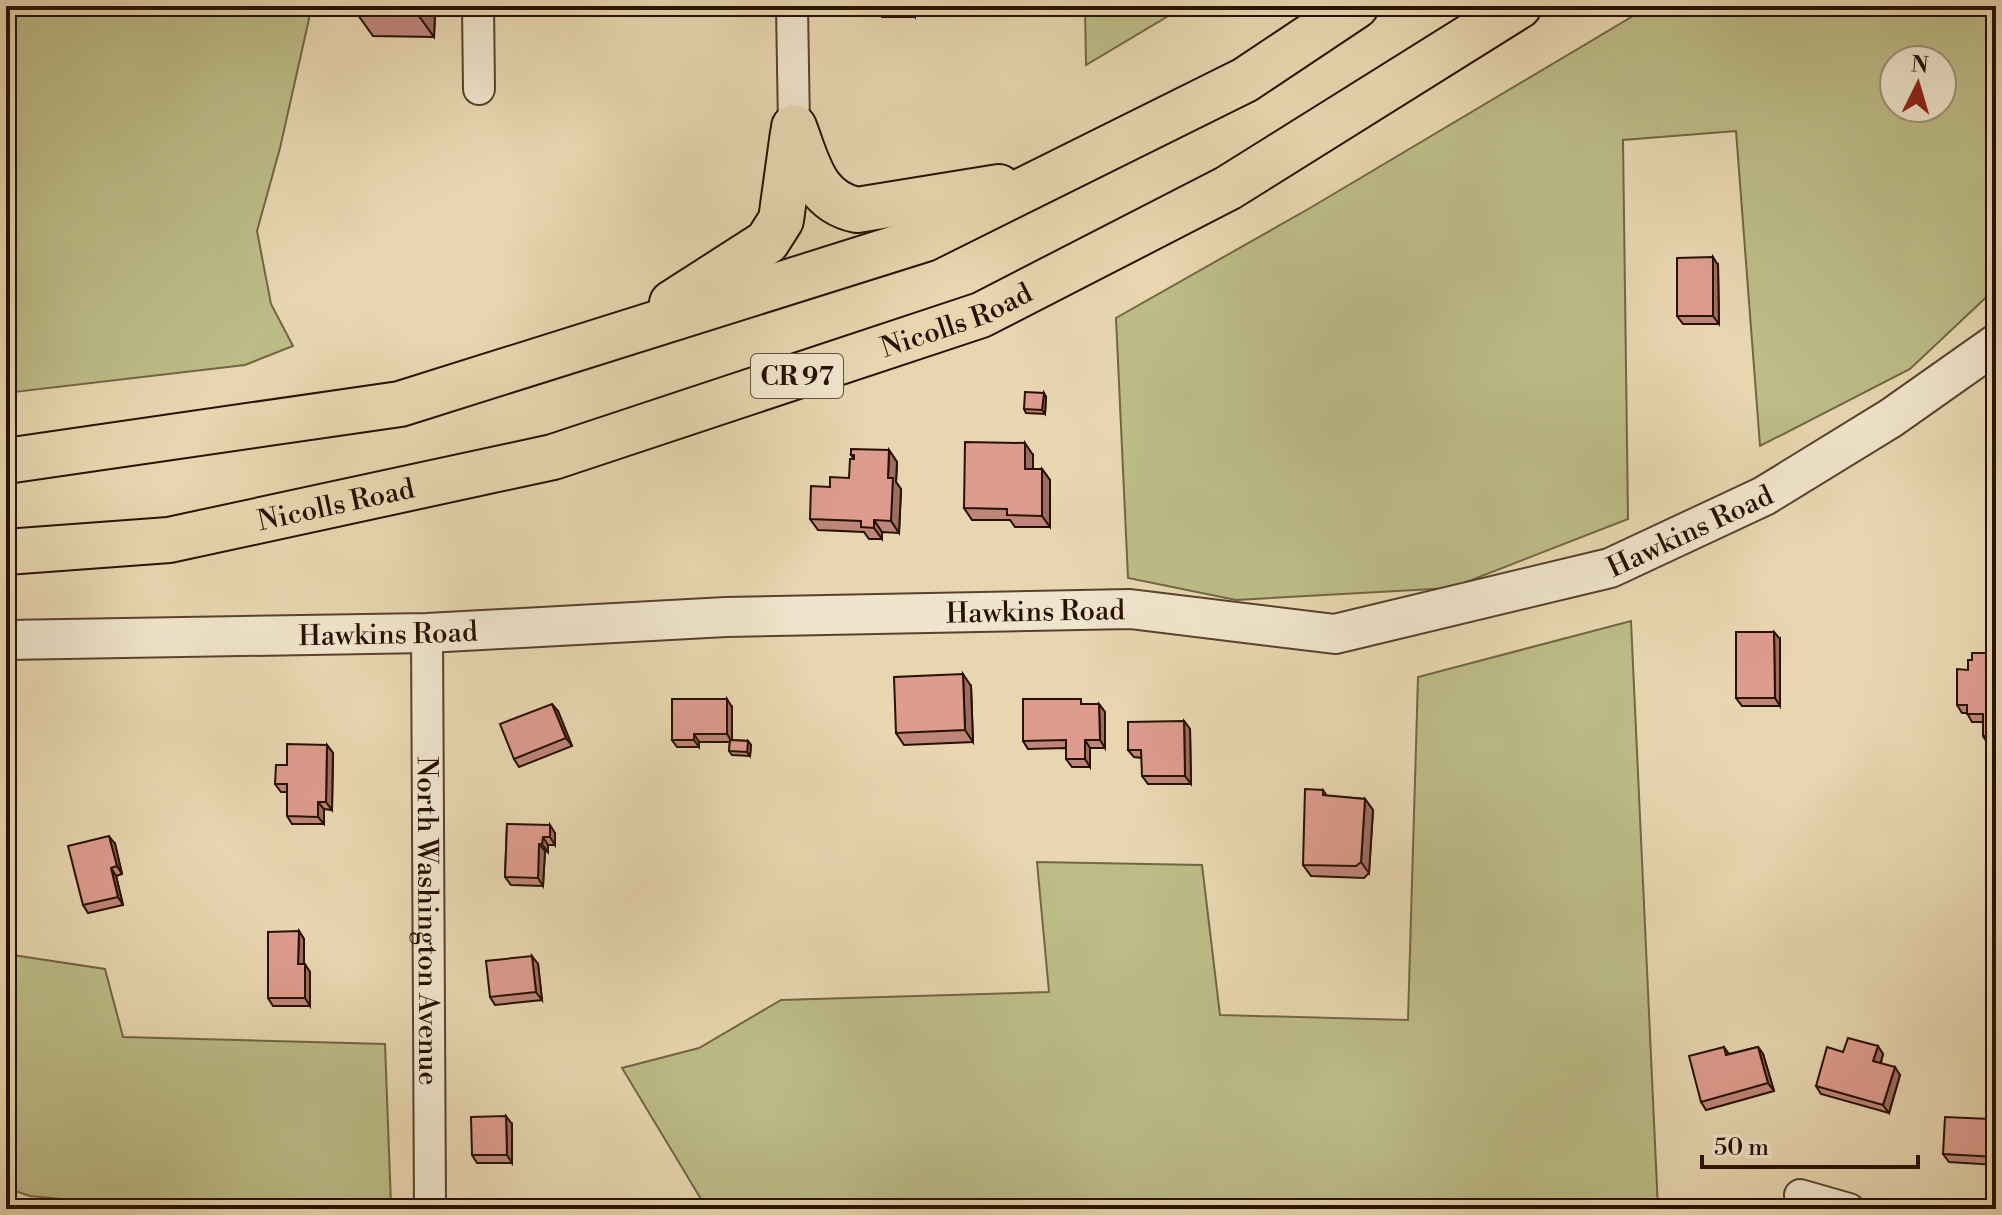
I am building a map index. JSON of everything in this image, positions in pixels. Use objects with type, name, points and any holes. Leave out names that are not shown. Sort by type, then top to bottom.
[{"type":"highway","points":[[6,461],[400,404],[925,239],[1245,80],[1356,6]]},
{"type":"highway","name":"Nicolls Road","points":[[6,552],[169,540],[553,457],[981,315],[1228,188],[1519,6]]},
{"type":"highway","points":[[794,127],[815,181],[830,199],[849,209],[1045,180]]},
{"type":"highway","points":[[628,332],[767,242],[781,220],[794,127]]},
{"type":"street","points":[[478,6],[479,89]]},
{"type":"street","points":[[792,6],[794,127]]},
{"type":"street","name":"Hawkins Road","points":[[6,640],[427,633],[726,617],[1130,609],[1335,634],[1610,568],[1764,496],[1891,418],[1996,344]]},
{"type":"street","name":"North Washington Avenue","points":[[427,633],[430,1209]]},
{"type":"street","points":[[1800,1195],[1849,1209]]},
{"type":"green space","points":[[9,6],[309,6],[309,19],[280,148],[257,231],[271,304],[293,346],[245,365],[6,393],[6,16]]},
{"type":"green space","points":[[1085,6],[1185,6],[1086,65]]},
{"type":"green space","points":[[1650,6],[1996,6],[1996,288],[1910,369],[1760,446],[1736,131],[1623,140],[1628,519],[1451,588],[1236,600],[1128,578],[1116,318],[1310,208]]},
{"type":"green space","points":[[1631,621],[1658,1209],[707,1209],[622,1068],[699,1048],[781,1000],[1049,992],[1037,862],[1202,865],[1220,1015],[1408,1020],[1418,677]]},
{"type":"green space","points":[[6,954],[105,969],[123,1037],[385,1044],[391,1205],[143,1207],[30,1196],[6,1188]]},
{"type":"building","points":[[358,6],[420,6],[419,16],[358,15]]},
{"type":"building","points":[[877,6],[909,6],[909,9],[877,9]]},
{"type":"building","points":[[1713,257],[1713,316],[1677,316],[1677,258]]},
{"type":"building","points":[[1025,392],[1044,393],[1042,410],[1024,409]]},
{"type":"building","points":[[965,442],[1025,443],[1025,469],[1042,469],[1042,516],[1007,515],[1007,509],[964,508]]},
{"type":"building","points":[[851,449],[889,450],[888,478],[893,478],[891,521],[874,520],[874,528],[861,527],[861,521],[810,519],[811,486],[830,487],[830,477],[849,478],[850,459],[854,459]]},
{"type":"building","points":[[1986,546],[1996,546],[1996,563],[1987,563]]},
{"type":"building","points":[[1736,632],[1774,632],[1775,698],[1736,698]]},
{"type":"building","points":[[1972,653],[1996,653],[1996,736],[1983,736],[1983,714],[1967,714],[1967,705],[1957,705],[1957,669],[1968,670]]},
{"type":"building","points":[[963,674],[965,730],[896,733],[894,677]]},
{"type":"building","points":[[672,699],[727,699],[727,734],[694,734],[694,740],[672,740]]},
{"type":"building","points":[[1023,699],[1081,699],[1081,704],[1099,704],[1100,740],[1085,740],[1085,759],[1066,759],[1066,740],[1023,741]]},
{"type":"building","points":[[552,704],[566,738],[514,759],[500,724]]},
{"type":"building","points":[[1184,721],[1185,776],[1142,776],[1141,750],[1128,750],[1128,722]]},
{"type":"building","points":[[730,740],[748,741],[747,752],[729,751]]},
{"type":"building","points":[[287,744],[327,745],[326,802],[318,802],[318,817],[287,816],[287,784],[275,784],[276,765],[287,765]]},
{"type":"building","points":[[1305,789],[1323,790],[1323,795],[1365,799],[1361,862],[1356,866],[1303,865]]},
{"type":"building","points":[[507,824],[550,825],[550,837],[543,837],[542,844],[539,844],[538,878],[505,877]]},
{"type":"building","points":[[109,836],[117,866],[111,868],[118,897],[83,905],[68,846]]},
{"type":"building","points":[[299,931],[298,964],[305,964],[305,998],[268,998],[268,932]]},
{"type":"building","points":[[532,956],[536,992],[490,997],[486,961]]},
{"type":"building","points":[[1848,1038],[1878,1046],[1873,1061],[1895,1067],[1883,1105],[1816,1086],[1827,1047],[1843,1052]]},
{"type":"building","points":[[1724,1047],[1726,1055],[1758,1047],[1768,1083],[1701,1102],[1689,1056]]},
{"type":"building","points":[[506,1116],[507,1155],[472,1155],[471,1117]]},
{"type":"building","points":[[1990,1116],[1996,1116],[1996,1157],[1943,1154],[1945,1117],[1990,1119]]}]
